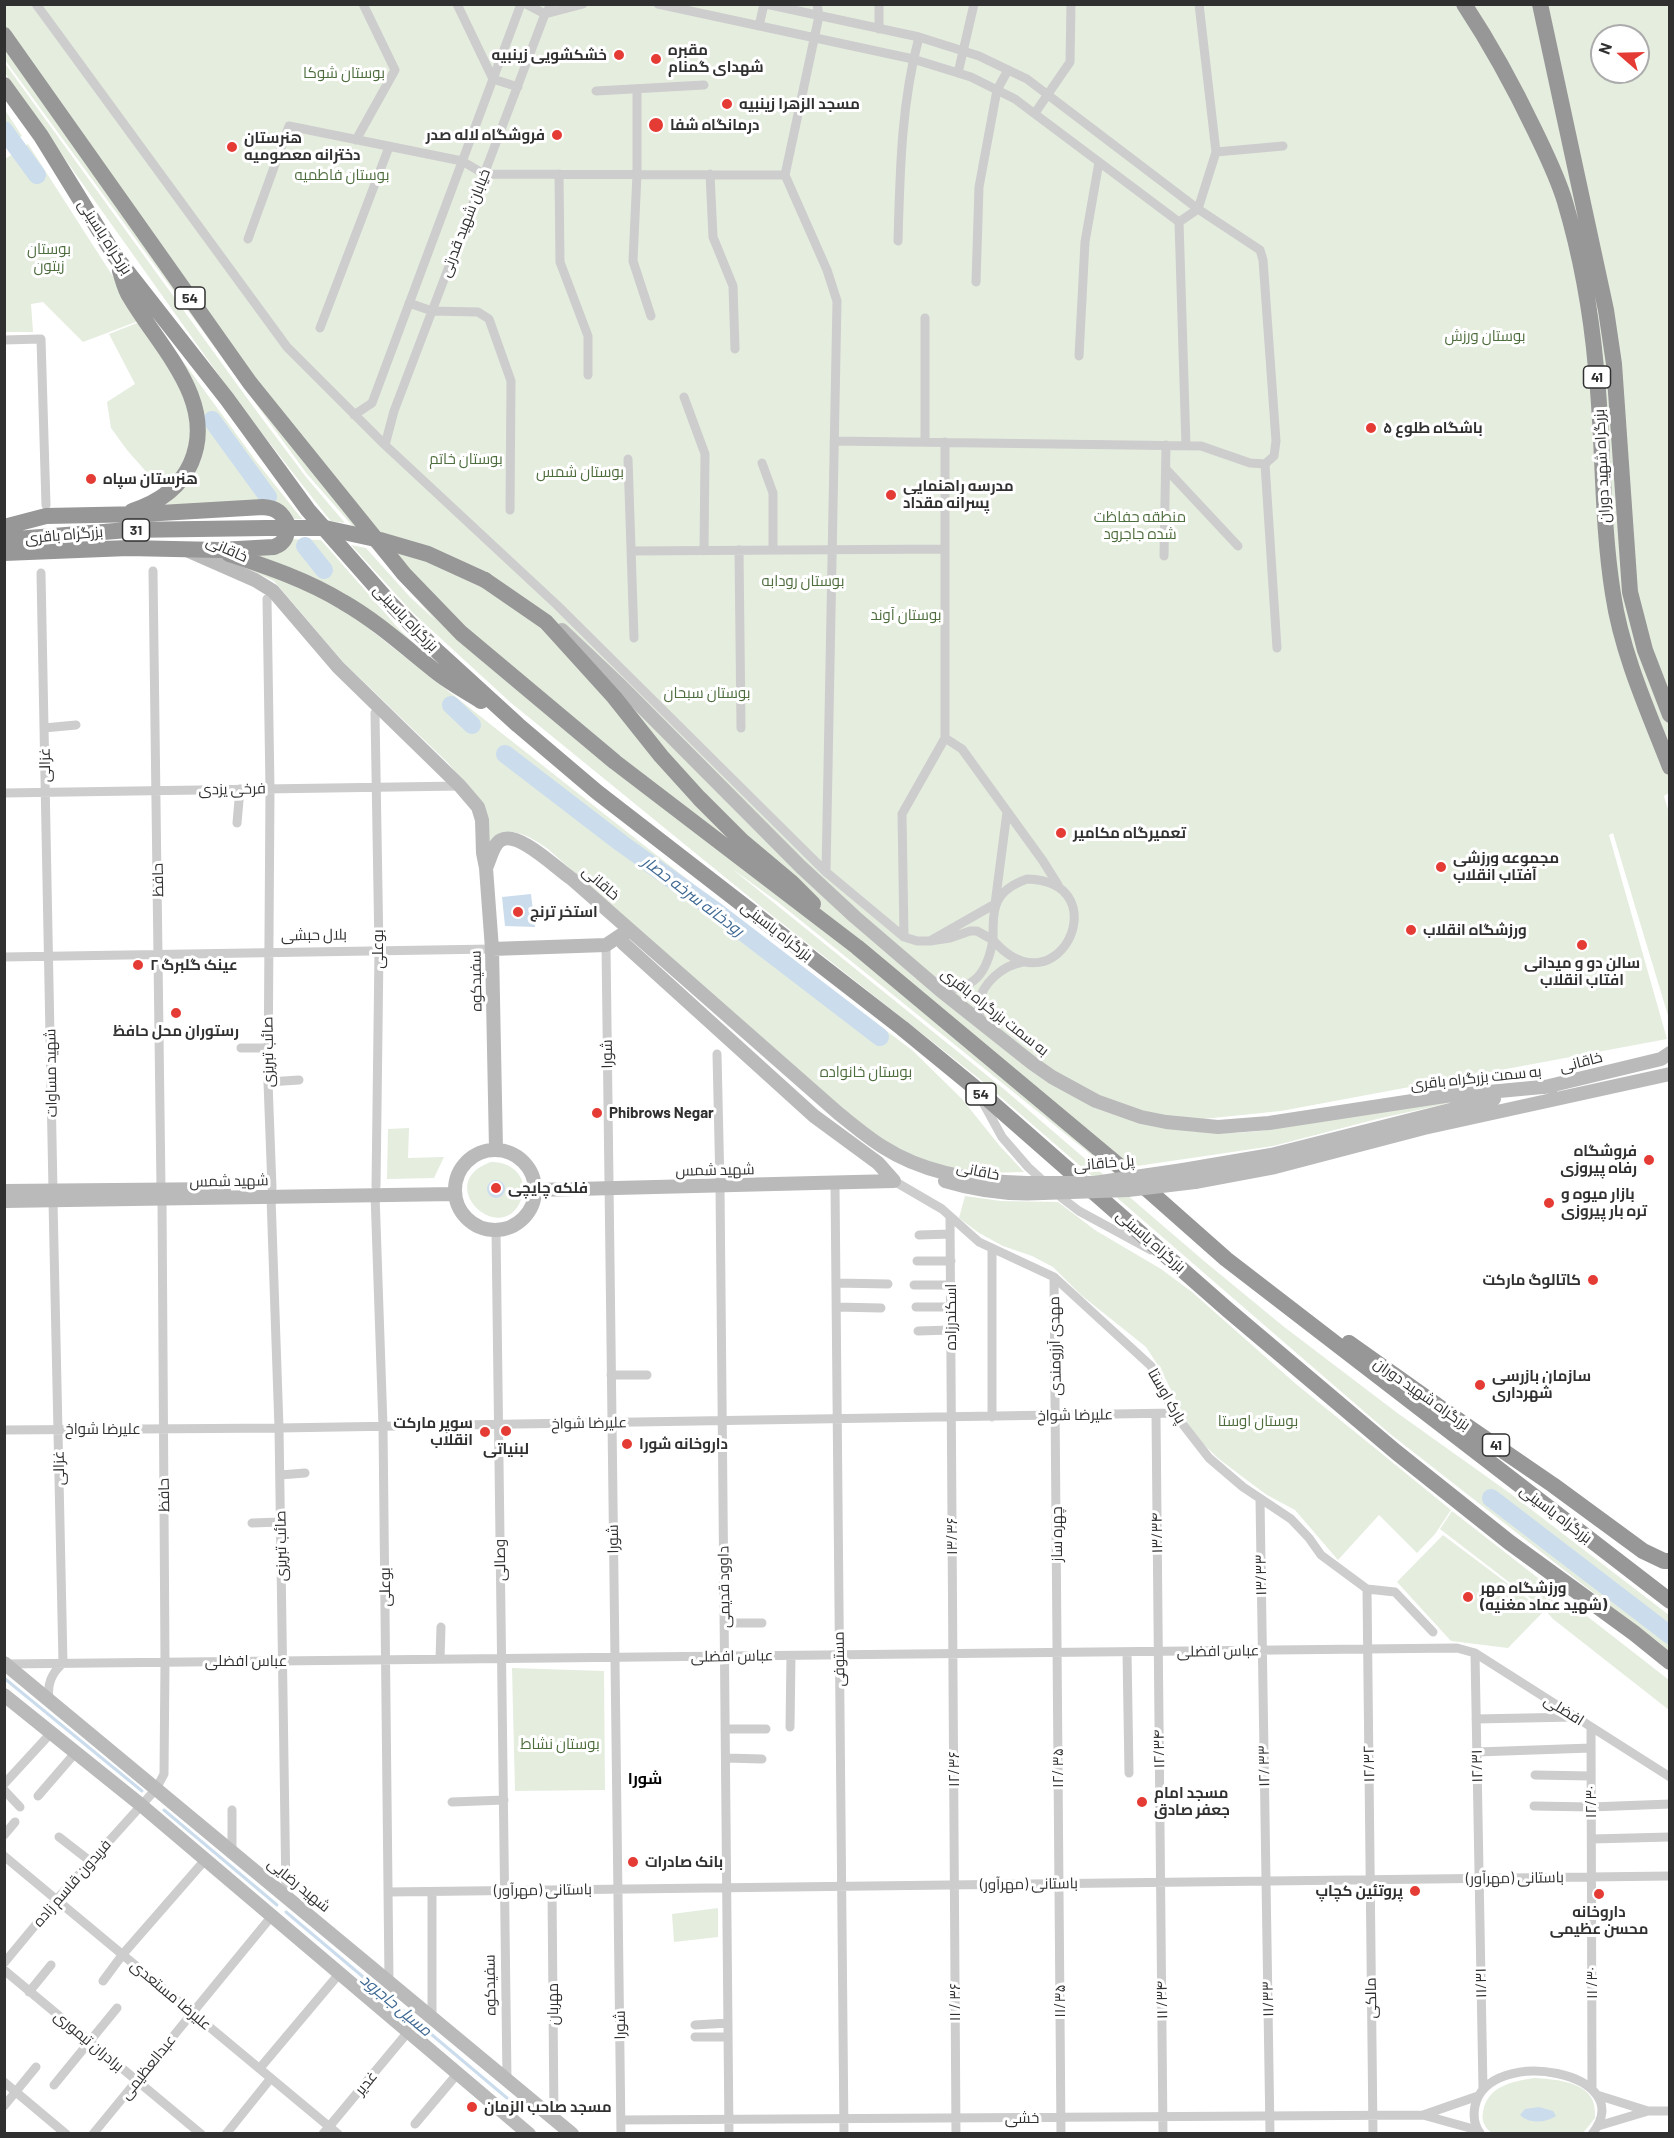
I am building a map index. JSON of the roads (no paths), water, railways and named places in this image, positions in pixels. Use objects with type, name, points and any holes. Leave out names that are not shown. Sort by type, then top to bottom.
[{"type":"highway","name":"بزرگراه شهید دوران","points":[[1464,4],[1498,59],[1524,108],[1565,202],[1589,311],[1597,369],[1607,543],[1613,595],[1627,653],[1670,767]]},
{"type":"highway","name":"بزرگراه شهید دوران","points":[[1540,4],[1606,310],[1614,364],[1630,592],[1645,650],[1670,715]]},
{"type":"highway","name":"بزرگراه یاسینی","points":[[4,35],[250,383],[404,574],[461,633],[615,762],[857,947],[1148,1190],[1226,1259],[1670,1601]]},
{"type":"highway","name":"بزرگراه یاسینی","points":[[4,85],[41,136],[115,256],[227,399],[315,518],[410,624],[519,725],[597,792],[902,1028],[974,1087],[1396,1452],[1509,1542],[1670,1662]]},
{"type":"highway","points":[[115,256],[129,296],[184,381],[195,406],[199,429],[190,465],[174,487],[160,498],[124,513]]},
{"type":"highway","points":[[4,527],[46,516],[142,514],[263,507],[281,513],[288,525],[285,540],[281,545],[219,550]]},
{"type":"highway","name":"بزرگراه باقری","points":[[4,540],[128,530],[325,528],[380,540],[428,554],[485,580],[546,622]]},
{"type":"highway","name":"بزرگراه باقری","points":[[4,553],[128,548],[219,550]]},
{"type":"highway","points":[[219,550],[292,576],[344,602],[386,631],[441,676],[519,725]]},
{"type":"highway","points":[[546,622],[614,697],[661,756],[699,798],[742,841],[792,883],[857,947]]},
{"type":"highway","name":"بزرگراه شهید دوران","points":[[1319,1332],[1351,1343],[1643,1551],[1664,1561],[1670,1561]]},
{"type":"main road","name":"خاقانی","points":[[184,549],[255,580],[273,591],[345,674],[460,786],[481,813]]},
{"type":"main road","name":"به سمت بزرگراه باقری","points":[[546,622],[564,631],[808,874],[855,917],[940,990],[1052,1077],[1096,1101],[1141,1117],[1190,1126],[1218,1127],[1269,1123],[1445,1096],[1553,1086]]},
{"type":"main road","name":"سفیدکوه","points":[[481,813],[492,949],[496,1149]]},
{"type":"main road","points":[[486,868],[496,844],[508,838],[517,839],[532,848],[556,869]]},
{"type":"main road","name":"خاقانی","points":[[556,869],[567,885],[621,935],[850,1131],[880,1153],[910,1168],[971,1189],[1000,1193],[1043,1193]]},
{"type":"main road","name":"خاقانی","points":[[556,869],[572,879],[838,1113],[883,1147],[913,1162],[959,1176],[1007,1183],[1027,1183]]},
{"type":"main road","points":[[606,945],[621,935],[623,943],[814,1116],[878,1163],[894,1181]]},
{"type":"main road","name":"بلال حبشی","points":[[492,949],[606,945]]},
{"type":"main road","name":"خاقانی","points":[[1183,1170],[1271,1155],[1459,1106],[1553,1086],[1667,1056]]},
{"type":"main road","name":"خاقانی","points":[[1195,1182],[1275,1167],[1424,1128],[1669,1074]]},
{"type":"main road","points":[[496,1149],[508,1151],[519,1157],[531,1172],[536,1190],[534,1202],[519,1222],[508,1228],[496,1230],[483,1228],[463,1214],[454,1190],[463,1166],[472,1157],[483,1151],[496,1149]]},
{"type":"main road","name":"پل خاقانی","points":[[1027,1183],[1094,1183],[1183,1170]]},
{"type":"main road","name":"شهید شمس","points":[[536,1190],[894,1181]]},
{"type":"main road","name":"پل خاقانی","points":[[1043,1193],[1128,1190],[1195,1182]]},
{"type":"main road","name":"شهید شمس","points":[[4,1201],[53,1196],[454,1190]]},
{"type":"main road","name":"شهید شمس","points":[[4,1191],[53,1196]]},
{"type":"main road","name":"شهید رضایی","points":[[5,1663],[572,2133]]},
{"type":"main road","points":[[5,1697],[141,1805],[529,2133]]},
{"type":"street","points":[[36,4],[287,347],[385,445],[558,606],[826,873],[904,937],[917,941],[930,941],[976,931],[993,940],[1019,960],[1028,961]]},
{"type":"street","points":[[356,141],[395,70],[363,4]]},
{"type":"street","points":[[458,4],[493,79],[518,87]]},
{"type":"street","points":[[523,4],[545,14],[583,4]]},
{"type":"street","name":"خیابان شهید قدرتی","points":[[354,415],[372,403],[523,4]]},
{"type":"street","name":"خیابان شهید قدرتی","points":[[385,445],[394,411],[545,14],[552,4]]},
{"type":"street","points":[[658,4],[913,59],[958,73],[1015,99],[1179,222]]},
{"type":"street","points":[[759,26],[765,4],[919,37],[979,56],[1027,79],[1198,209],[1260,250],[1263,260],[1276,441],[1274,456],[1265,464],[1250,463],[1201,446],[834,441]]},
{"type":"street","points":[[818,4],[819,16],[785,175],[827,270],[837,301],[826,873]]},
{"type":"street","points":[[879,4],[879,29]]},
{"type":"street","points":[[958,73],[974,4]]},
{"type":"street","points":[[1035,113],[1070,62],[1071,4]]},
{"type":"street","points":[[1179,222],[1198,209],[1216,152],[1199,4]]},
{"type":"street","points":[[898,241],[900,146],[913,59],[919,37]]},
{"type":"street","points":[[976,282],[979,187],[997,90],[1008,70]]},
{"type":"street","points":[[596,91],[704,85]]},
{"type":"street","points":[[637,89],[637,174],[633,261],[651,316]]},
{"type":"street","points":[[248,239],[289,126],[462,161],[484,174],[785,175]]},
{"type":"street","points":[[1216,152],[1283,146]]},
{"type":"street","points":[[320,328],[389,147]]},
{"type":"street","points":[[1079,356],[1086,242],[1099,162]]},
{"type":"street","points":[[560,174],[560,262],[588,336],[588,375]]},
{"type":"street","points":[[710,174],[713,237],[732,286],[735,349]]},
{"type":"street","points":[[1179,222],[1186,446]]},
{"type":"street","points":[[409,303],[432,311],[478,312],[489,319],[511,381],[510,510]]},
{"type":"street","points":[[925,318],[925,442]]},
{"type":"street","points":[[4,340],[40,339],[46,505]]},
{"type":"street","points":[[684,397],[705,454],[705,551]]},
{"type":"street","points":[[904,937],[902,814],[945,738],[945,442]]},
{"type":"street","points":[[1164,556],[1166,445]]},
{"type":"street","points":[[628,459],[634,638]]},
{"type":"street","points":[[762,463],[773,493],[773,550]]},
{"type":"street","points":[[1265,464],[1277,648]]},
{"type":"street","points":[[1166,469],[1238,546]]},
{"type":"street","points":[[631,551],[945,549]]},
{"type":"street","points":[[739,550],[741,728]]},
{"type":"street","name":"حافظ","points":[[153,571],[162,1194],[165,1661],[164,1774],[156,1789]]},
{"type":"street","name":"غزالی","points":[[41,573],[49,956]]},
{"type":"street","name":"صائب تبریزی","points":[[267,598],[270,789],[267,953],[268,1082],[279,1428],[286,1895]]},
{"type":"street","name":"بوعلی","points":[[375,713],[379,951],[375,1190],[383,1426],[389,1980]]},
{"type":"street","points":[[44,728],[76,726]]},
{"type":"street","points":[[945,738],[962,749],[1043,861],[1072,905],[1075,919],[1073,932],[1067,945],[1058,954],[1046,960],[1012,964],[1000,970],[984,990],[978,1006],[982,1023]]},
{"type":"street","name":"فرخی یزدی","points":[[4,793],[460,786]]},
{"type":"street","points":[[237,823],[240,789]]},
{"type":"street","points":[[940,990],[961,989],[968,986],[988,962],[993,940],[992,917],[1007,812]]},
{"type":"street","points":[[930,941],[995,904],[1003,892],[1014,884],[1027,879],[1041,879],[1061,890]]},
{"type":"street","name":"شورا","points":[[606,945],[621,2133]]},
{"type":"street","name":"بلال حبشی","points":[[4,957],[492,949]]},
{"type":"street","name":"شهید مساوات","points":[[49,956],[53,1196]]},
{"type":"street","points":[[242,1048],[268,1048]]},
{"type":"street","name":"داوود قدیمی","points":[[717,1054],[723,1421],[729,2133]]},
{"type":"street","points":[[268,1082],[299,1080]]},
{"type":"street","points":[[974,1087],[1002,1137],[1028,1167],[1062,1198],[1079,1211],[1176,1263]]},
{"type":"street","name":"پارک اوستا","points":[[894,1181],[925,1197],[978,1242],[1054,1277],[1151,1366],[1174,1413],[1209,1458],[1260,1499],[1291,1519],[1321,1555],[1367,1589]]},
{"type":"street","name":"مستوفی","points":[[835,1184],[844,2133]]},
{"type":"street","name":"غزالی","points":[[53,1196],[63,1663]]},
{"type":"street","name":"اسکندرزاده","points":[[950,1217],[952,1418]]},
{"type":"street","name":"وصالی","points":[[496,1230],[505,1891]]},
{"type":"street","points":[[919,1235],[950,1234]]},
{"type":"street","points":[[992,1248],[992,1417]]},
{"type":"street","points":[[917,1261],[951,1261]]},
{"type":"street","name":"مهدی آرزومندی","points":[[1054,1277],[1056,1416]]},
{"type":"street","points":[[836,1283],[888,1284]]},
{"type":"street","points":[[914,1285],[951,1285]]},
{"type":"street","points":[[836,1307],[881,1308]]},
{"type":"street","points":[[916,1307],[951,1307]]},
{"type":"street","points":[[918,1331],[951,1330]]},
{"type":"street","points":[[611,1375],[647,1375]]},
{"type":"street","name":"علیرضا شواخ","points":[[4,1430],[499,1425],[1174,1413]]},
{"type":"street","name":"۱۳/۳۴","points":[[1156,1414],[1158,1652]]},
{"type":"street","name":"چهره ساز","points":[[1056,1416],[1058,1653]]},
{"type":"street","name":"۱۳/۳۶","points":[[952,1418],[953,1654]]},
{"type":"street","points":[[280,1475],[305,1473]]},
{"type":"street","name":"۱۳/۳۳","points":[[1260,1499],[1263,1650]]},
{"type":"street","points":[[252,1523],[280,1522]]},
{"type":"street","points":[[1367,1589],[1395,1592],[1432,1632]]},
{"type":"street","name":"۱۲/۳۲","points":[[1367,1589],[1370,1880]]},
{"type":"street","points":[[724,1623],[762,1623]]},
{"type":"street","points":[[440,1659],[441,1627]]},
{"type":"street","name":"عباس افضلی","points":[[5,1663],[1457,1648]]},
{"type":"street","name":"افضلی","points":[[1457,1648],[1475,1653],[1670,1777]]},
{"type":"street","name":"۱۲/ ۳۳","points":[[1263,1650],[1266,1881]]},
{"type":"street","points":[[1127,1652],[1129,1773]]},
{"type":"street","name":"۱۲/۳۴","points":[[1158,1652],[1160,1882]]},
{"type":"street","name":"۱۲/ ۳۵","points":[[1058,1653],[1059,1884]]},
{"type":"street","name":"۱۲/۳۱","points":[[1475,1653],[1479,1878]]},
{"type":"street","name":"۱۲/۳۶","points":[[953,1654],[954,1885]]},
{"type":"street","points":[[790,1727],[791,1656]]},
{"type":"street","points":[[49,1700],[50,1679],[63,1663]]},
{"type":"street","points":[[1476,1719],[1575,1717]]},
{"type":"street","name":"۱۲/۳۰","points":[[1591,1727],[1592,1877]]},
{"type":"street","points":[[725,1729],[766,1729]]},
{"type":"street","points":[[4,1784],[51,1732]]},
{"type":"street","points":[[1477,1752],[1591,1748]]},
{"type":"street","points":[[38,1796],[76,1752]]},
{"type":"street","points":[[726,1758],[762,1759]]},
{"type":"street","points":[[1535,1775],[1591,1776]]},
{"type":"street","name":"فریدون قاسم زاده","points":[[4,1963],[57,1899],[156,1789]]},
{"type":"street","points":[[4,1790],[20,1808]]},
{"type":"street","points":[[452,1802],[504,1800]]},
{"type":"street","points":[[1534,1806],[1592,1807],[1670,1804]]},
{"type":"street","points":[[232,1810],[232,1851]]},
{"type":"street","points":[[4,1835],[15,1822]]},
{"type":"street","points":[[59,1837],[90,1862]]},
{"type":"street","points":[[1592,1839],[1670,1837]]},
{"type":"street","name":"علیرضا مستعدی","points":[[4,1856],[260,2068],[326,2130],[338,2133]]},
{"type":"street","points":[[103,1981],[123,1954],[206,1860]]},
{"type":"street","name":"باستانی (مهرآور)","points":[[388,1892],[1670,1876]]},
{"type":"street","name":"۱۱ /۳۰","points":[[1592,1877],[1595,2092],[1601,2110],[1595,2130]]},
{"type":"street","name":"۱۱/۳۱","points":[[1479,1878],[1481,2092],[1474,2116],[1479,2132]]},
{"type":"street","name":"مالکی","points":[[1370,1880],[1372,2133]]},
{"type":"street","name":"۱۱/۳۳","points":[[1266,1881],[1270,2133]]},
{"type":"street","name":"۱۱ /۳۴","points":[[1160,1882],[1163,2133]]},
{"type":"street","name":"۱۱/۳۵","points":[[1059,1884],[1061,2133]]},
{"type":"street","name":"۱۱ / ۳۶","points":[[954,1885],[956,2133]]},
{"type":"street","name":"مهربان","points":[[552,1890],[554,2119]]},
{"type":"street","name":"سفیدکوه","points":[[505,1891],[507,2079]]},
{"type":"street","points":[[432,1892],[432,2016]]},
{"type":"street","name":"عبدالعظیمی","points":[[93,2133],[272,1917]]},
{"type":"street","points":[[29,1992],[51,1965]]},
{"type":"street","name":"برادران تیموری","points":[[4,1970],[201,2133]]},
{"type":"street","points":[[260,2068],[339,1974]]},
{"type":"street","points":[[54,2085],[117,2008]]},
{"type":"street","points":[[695,2025],[728,2023]]},
{"type":"street","name":"غدیر","points":[[326,2130],[408,2032]]},
{"type":"street","points":[[695,2037],[728,2037]]},
{"type":"street","points":[[4,2106],[36,2067]]},
{"type":"street","name":"خشی","points":[[1423,2115],[1481,2092],[1510,2075],[1540,2071],[1553,2072],[1574,2078],[1595,2092]]},
{"type":"street","points":[[415,2124],[458,2073]]},
{"type":"street","points":[[226,2133],[271,2078]]},
{"type":"street","points":[[4,2082],[66,2133]]},
{"type":"street","points":[[1595,2092],[1648,2111],[1670,2111]]},
{"type":"street","points":[[1595,2130],[1648,2111]]},
{"type":"street","name":"خشی","points":[[621,2120],[1423,2115],[1479,2132]]},
{"type":"water","name":"استخر ترنج","points":[[531,894],[535,927],[505,926],[502,897]]},
{"type":"water","points":[[496,1180],[502,1183],[505,1189],[502,1195],[496,1198],[490,1195],[487,1189],[490,1183]]},
{"type":"water","points":[[1539,2107],[1553,2111],[1556,2116],[1538,2122],[1520,2115],[1525,2109]]},
{"type":"waterway","name":"رودخانه سرخه حصار","points":[[4,130],[37,175]]},
{"type":"waterway","name":"رودخانه سرخه حصار","points":[[212,420],[268,497]]},
{"type":"waterway","name":"رودخانه سرخه حصار","points":[[305,546],[324,570]]},
{"type":"waterway","name":"رودخانه سرخه حصار","points":[[451,705],[472,725]]},
{"type":"waterway","name":"رودخانه سرخه حصار","points":[[505,754],[880,1037]]},
{"type":"waterway","name":"رودخانه سرخه حصار","points":[[1491,1498],[1670,1635]]},
{"type":"waterway","name":"مسیل جاجرود","points":[[4,1678],[142,1791]]},
{"type":"waterway","name":"مسیل جاجرود","points":[[164,1810],[277,1905]]},
{"type":"waterway","name":"مسیل جاجرود","points":[[286,1912],[507,2098]]},
{"type":"place","name":"خشکشویی زینبیه","points":[[619,55]]},
{"type":"place","name":"مقبره شهدای گمنام","points":[[656,59]]},
{"type":"place","name":"مسجد الزهرا زینبیه","points":[[727,104]]},
{"type":"place","name":"درمانگاه شفا","points":[[656,125]]},
{"type":"place","name":"فروشگاه لاله صدر","points":[[557,135]]},
{"type":"place","name":"هنرستان دخترانه معصومیه","points":[[232,147]]},
{"type":"place","name":"باشگاه طلوع ۵","points":[[1371,428]]},
{"type":"place","name":"هنرستان سپاه","points":[[91,479]]},
{"type":"place","name":"مدرسه راهنمایی پسرانه مقداد","points":[[891,495]]},
{"type":"place","name":"تعمیرگاه مکامیر","points":[[1061,833]]},
{"type":"place","name":"مجموعه ورزشی آفتاب انقلاب","points":[[1441,867]]},
{"type":"place","name":"استخر ترنج","points":[[518,912]]},
{"type":"place","name":"ورزشگاه انقلاب","points":[[1411,930]]},
{"type":"place","name":"سالن دو و میدانی افتاب انقلاب","points":[[1582,945]]},
{"type":"place","name":"عینک گلبرگ ۲","points":[[138,965]]},
{"type":"place","name":"رستوران محل حافظ","points":[[176,1013]]},
{"type":"place","name":"Phibrows Negar","points":[[597,1113]]},
{"type":"place","name":"فروشگاه رفاه پیروزی","points":[[1649,1160]]},
{"type":"place","name":"فلکه چایچی","points":[[496,1188]]},
{"type":"place","name":"بازار میوه و تره بار پیروزی","points":[[1549,1203]]},
{"type":"place","name":"کاتالوگ مارکت","points":[[1593,1280]]},
{"type":"place","name":"سازمان بازرسی شهرداری","points":[[1480,1385]]},
{"type":"place","name":"لبنیاتی","points":[[506,1431]]},
{"type":"place","name":"سوپر مارکت انقلاب","points":[[485,1432]]},
{"type":"place","name":"داروخانه شورا","points":[[627,1444]]},
{"type":"place","name":"ورزشگاه مهر (شهید عماد مغنیه)","points":[[1468,1597]]},
{"type":"place","name":"مسجد امام جعفر صادق","points":[[1142,1802]]},
{"type":"place","name":"بانک صادرات","points":[[633,1862]]},
{"type":"place","name":"پروتئین کچاپ","points":[[1415,1891]]},
{"type":"place","name":"داروخانه محسن عظیمی","points":[[1599,1894]]},
{"type":"place","name":"مسجد صاحب الزمان","points":[[472,2107]]},
{"type":"district","name":"شورا","points":[[645,1779]]},
{"type":"park label","name":"بوستان شوکا","points":[[344,73]]},
{"type":"park label","name":"بوستان فاطمیه","points":[[342,175]]},
{"type":"park label","name":"بوستان زیتون","points":[[49,258]]},
{"type":"park label","name":"بوستان ورزش","points":[[1485,336]]},
{"type":"park label","name":"بوستان خاتم","points":[[466,459]]},
{"type":"park label","name":"بوستان شمس","points":[[580,472]]},
{"type":"park label","name":"منطقه حفاظت شده جاجرود","points":[[1140,526]]},
{"type":"park label","name":"بوستان رودابه","points":[[803,581]]},
{"type":"park label","name":"بوستان آوند","points":[[906,615]]},
{"type":"park label","name":"بوستان سبحان","points":[[707,693]]},
{"type":"park label","name":"بوستان خانواده","points":[[866,1072]]},
{"type":"park label","name":"بوستان اوستا","points":[[1258,1421]]},
{"type":"park label","name":"بوستان نشاط","points":[[560,1744]]}]
